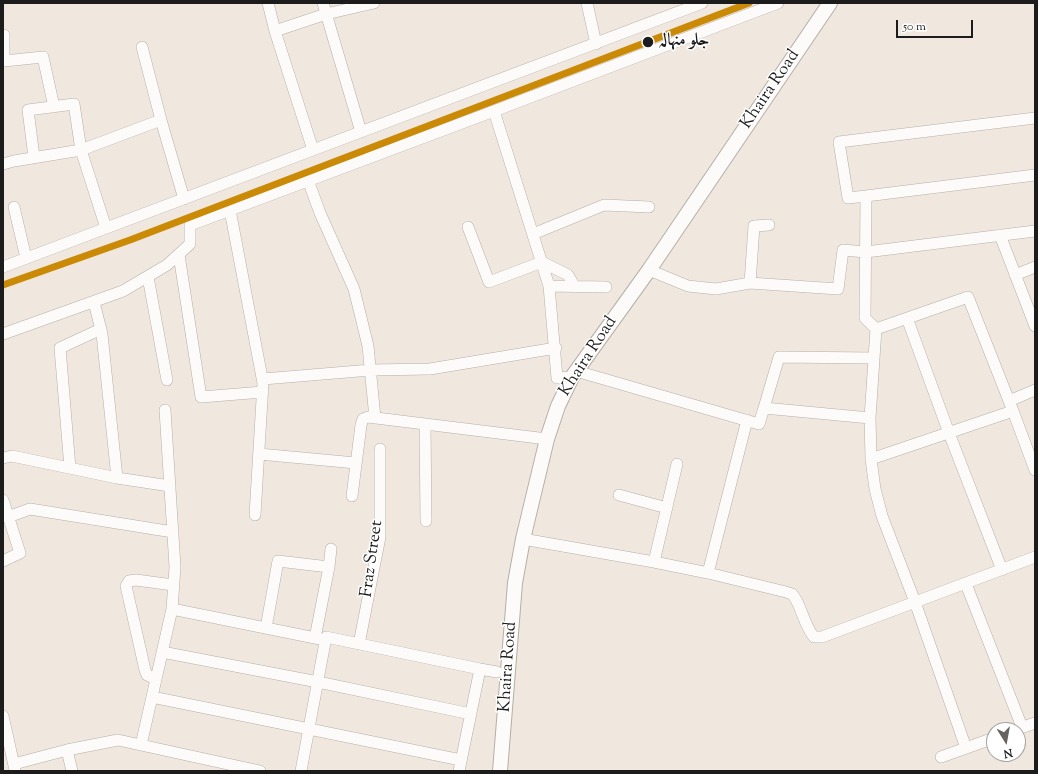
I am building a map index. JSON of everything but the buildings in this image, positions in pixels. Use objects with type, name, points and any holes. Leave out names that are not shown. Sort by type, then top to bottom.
[{"type":"street","points":[[268,3],[275,31],[313,150]]},
{"type":"street","points":[[323,3],[361,132]]},
{"type":"street","points":[[275,31],[326,14],[374,3]]},
{"type":"street","points":[[587,3],[596,44]]},
{"type":"street","points":[[3,267],[702,3]]},
{"type":"street","points":[[3,334],[123,291],[148,277],[167,265],[190,244],[190,224],[778,3]]},
{"type":"street","name":"Khaira Road","points":[[500,771],[515,583],[523,539],[547,439],[558,406],[574,374],[650,270],[830,3]]},
{"type":"street","points":[[3,35],[4,61],[42,57],[54,107]]},
{"type":"street","points":[[142,47],[184,199]]},
{"type":"street","points":[[34,157],[28,110],[74,104],[81,150],[106,228]]},
{"type":"street","points":[[494,111],[549,286],[556,348],[557,378],[574,374],[759,424],[779,357],[873,358]]},
{"type":"street","points":[[1035,118],[839,142],[848,198],[1035,175]]},
{"type":"street","points":[[3,164],[34,157],[81,150],[161,120]]},
{"type":"street","points":[[308,180],[320,213],[354,289],[368,346],[375,418]]},
{"type":"street","points":[[866,196],[865,318],[876,329]]},
{"type":"street","points":[[533,234],[604,205],[649,207]]},
{"type":"street","points":[[14,207],[26,258]]},
{"type":"street","points":[[230,210],[263,379],[255,515]]},
{"type":"street","points":[[750,283],[754,226],[769,225]]},
{"type":"street","points":[[468,227],[489,282],[542,262],[568,275],[574,287]]},
{"type":"street","points":[[650,270],[688,286],[716,288],[750,283],[838,289],[843,250],[866,252],[1035,231]]},
{"type":"street","points":[[1000,235],[1035,326]]},
{"type":"street","points":[[179,255],[201,397],[263,392]]},
{"type":"street","points":[[1015,275],[1035,267]]},
{"type":"street","points":[[148,277],[167,380]]},
{"type":"street","points":[[549,286],[606,288]]},
{"type":"street","points":[[876,329],[968,297],[1011,406],[1032,453],[1035,470]]},
{"type":"street","points":[[94,302],[101,329],[117,478]]},
{"type":"street","points":[[907,318],[949,433],[1002,570]]},
{"type":"street","points":[[70,468],[60,348],[101,329]]},
{"type":"street","points":[[876,329],[870,418],[871,459],[875,489],[882,516],[915,602],[966,748]]},
{"type":"street","points":[[263,379],[371,370],[430,369],[556,348]]},
{"type":"street","points":[[871,459],[949,433],[1011,406],[1035,390]]},
{"type":"street","points":[[764,408],[870,418]]},
{"type":"street","points":[[141,745],[172,609],[175,567],[165,410]]},
{"type":"street","points":[[352,496],[363,419],[368,417],[547,439]]},
{"type":"street","points":[[708,573],[747,420]]},
{"type":"street","points":[[425,424],[426,521]]},
{"type":"street","name":"Fraz Street","points":[[359,644],[380,537],[380,449]]},
{"type":"street","points":[[259,454],[356,463]]},
{"type":"street","points":[[3,458],[12,456],[117,478],[170,486]]},
{"type":"street","points":[[654,562],[677,464]]},
{"type":"street","points":[[619,495],[667,508]]},
{"type":"street","points":[[3,500],[20,553],[3,560]]},
{"type":"street","points":[[8,517],[30,509],[173,532]]},
{"type":"street","points":[[523,539],[708,573],[791,594],[795,599],[808,631],[814,637],[822,637],[1035,557]]},
{"type":"street","points":[[301,771],[318,682],[320,639],[331,549]]},
{"type":"street","points":[[266,628],[278,561],[329,567]]},
{"type":"street","points":[[156,679],[147,675],[145,670],[126,586],[128,581],[136,580],[173,585]]},
{"type":"street","points":[[966,584],[1015,722]]},
{"type":"street","points":[[172,609],[320,639],[326,637],[497,672]]},
{"type":"street","points":[[162,652],[318,682],[471,714]]},
{"type":"street","points":[[459,771],[480,669]]},
{"type":"street","points":[[152,696],[461,760]]},
{"type":"street","points":[[3,716],[15,768],[67,750],[118,740],[260,771]]},
{"type":"street","points":[[941,757],[986,741]]},
{"type":"street","points":[[67,750],[72,771]]},
{"type":"transit line","points":[[3,285],[130,240],[749,3]]},
{"type":"place","name":"جلو منہالہ","points":[[648,42]]}]
